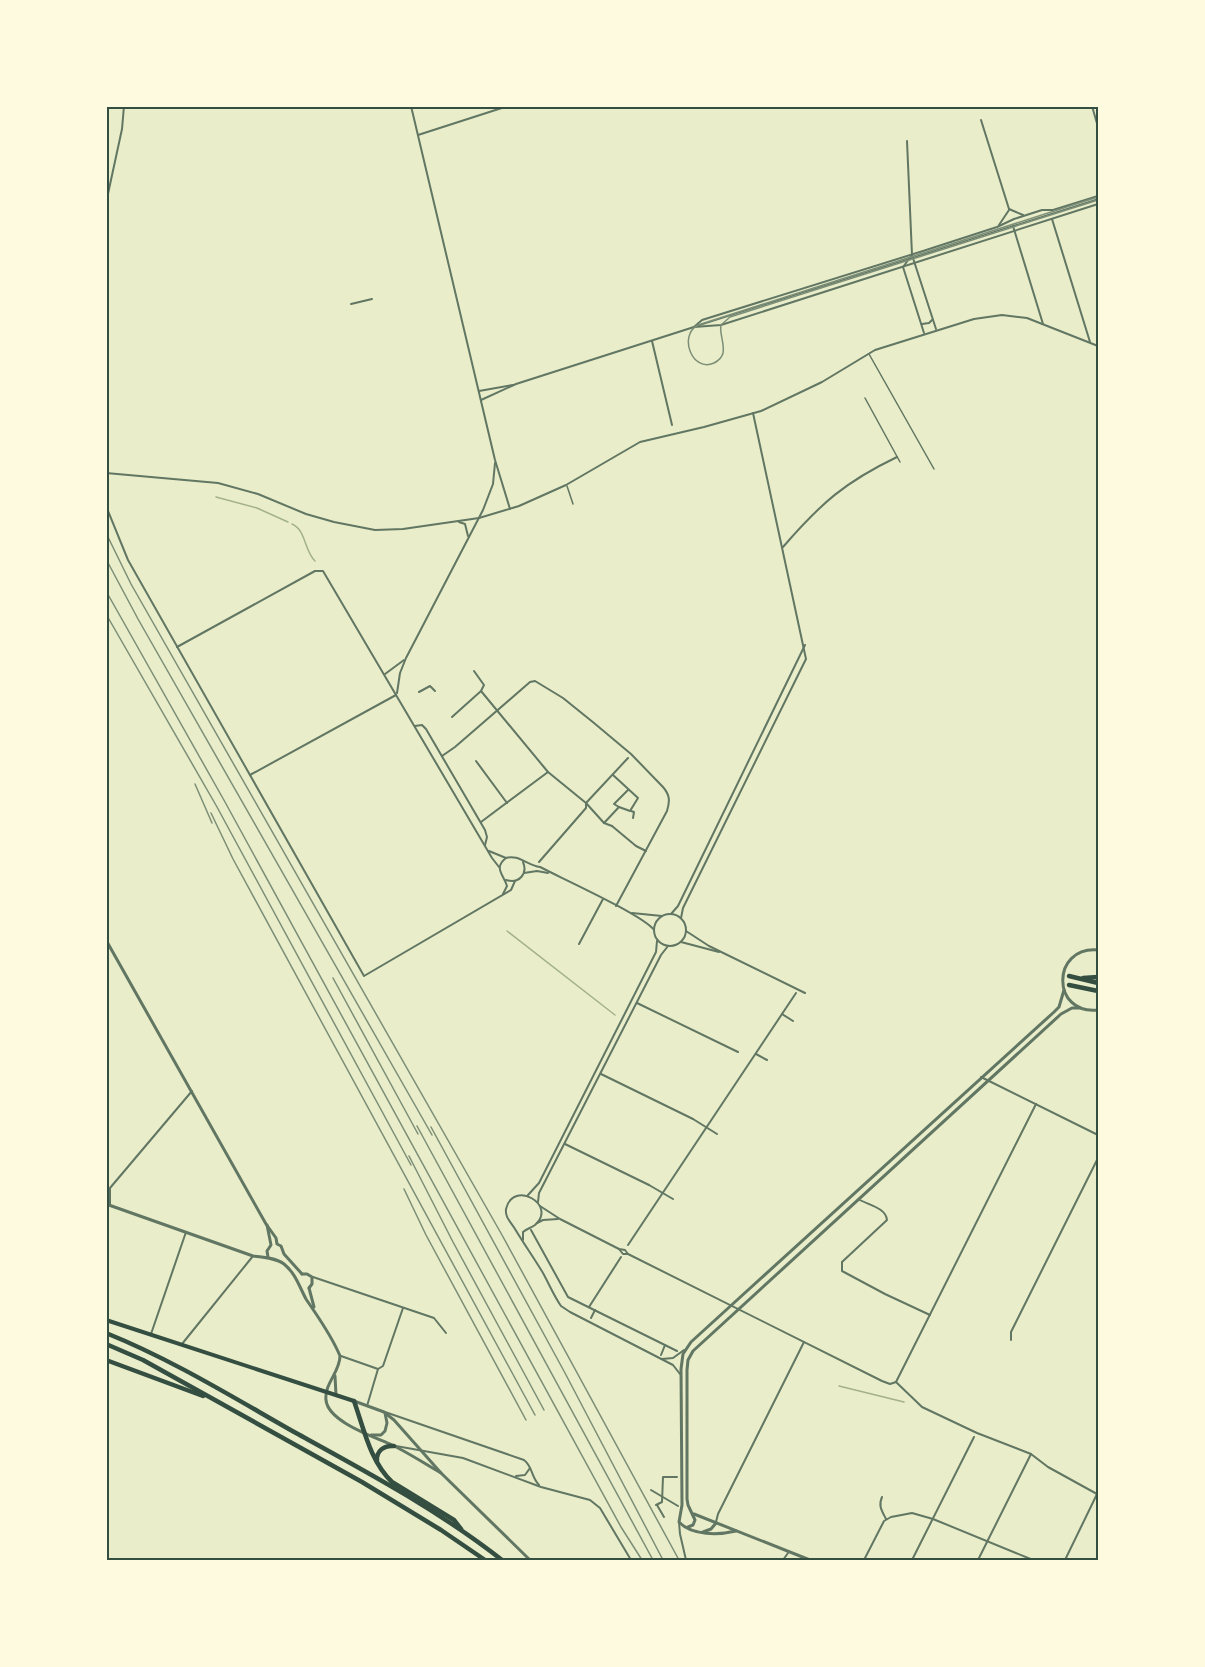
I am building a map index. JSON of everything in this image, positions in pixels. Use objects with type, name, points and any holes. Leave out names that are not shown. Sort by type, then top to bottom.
[{"type":"highway","points":[[1069,976],[1098,983]]},
{"type":"highway","points":[[1080,978],[1098,977]]},
{"type":"highway","points":[[1069,985],[1098,992]]},
{"type":"highway","points":[[106,1333],[193,1374],[410,1497],[466,1533],[502,1560]]},
{"type":"highway","points":[[106,1344],[143,1360],[217,1401],[441,1530],[485,1560]]},
{"type":"highway","points":[[106,1360],[217,1401]]},
{"type":"highway","points":[[354,1401],[377,1464],[392,1482],[454,1520],[466,1533]]},
{"type":"highway","points":[[377,1464],[376,1458],[379,1451],[385,1447],[394,1446]]},
{"type":"main road","points":[[106,1320],[354,1401]]},
{"type":"street","points":[[106,203],[122,129],[124,106]]},
{"type":"street","points":[[411,106],[495,460],[510,509]]},
{"type":"street","points":[[418,135],[508,106]]},
{"type":"street","points":[[1092,106],[1098,127]]},
{"type":"street","points":[[981,120],[1009,209],[1024,216]]},
{"type":"street","points":[[907,141],[912,256],[936,329]]},
{"type":"street","points":[[694,327],[702,320],[912,256],[1024,216],[1098,197]]},
{"type":"street","points":[[479,391],[516,384],[694,327],[721,325],[1098,204]]},
{"type":"street","points":[[997,227],[1009,209]]},
{"type":"street","points":[[1052,219],[1091,343]]},
{"type":"street","points":[[1013,226],[1043,324]]},
{"type":"street","points":[[903,267],[912,256]]},
{"type":"street","points":[[903,267],[924,333]]},
{"type":"street","points":[[351,304],[372,299]]},
{"type":"street","points":[[106,473],[218,483],[258,494],[320,518],[367,528],[403,529],[479,518],[510,509],[566,485],[639,443],[753,413],[816,386],[869,353],[936,329],[974,319],[1002,315],[1019,316],[1098,346]]},
{"type":"street","points":[[920,322],[924,324],[932,320]]},
{"type":"street","points":[[652,341],[672,425]]},
{"type":"street","points":[[481,400],[516,384]]},
{"type":"street","points":[[681,918],[683,908],[806,659],[805,645],[753,413]]},
{"type":"street","points":[[783,547],[839,490],[897,457]]},
{"type":"street","points":[[396,695],[400,673],[406,658],[479,518],[493,484],[495,460]]},
{"type":"street","points":[[106,506],[128,560],[364,976],[503,895],[512,889],[515,881],[524,873],[537,871],[552,874]]},
{"type":"street","points":[[456,521],[465,524],[468,538]]},
{"type":"street","points":[[177,647],[315,571],[321,570],[327,575],[499,867],[507,890],[503,895]]},
{"type":"street","points":[[671,914],[678,906],[805,645]]},
{"type":"street","points":[[384,674],[397,667],[406,658]]},
{"type":"street","points":[[452,717],[481,691],[484,685],[474,671]]},
{"type":"street","points":[[442,756],[530,682],[537,681],[575,707],[631,754],[663,787],[669,799],[667,811],[616,906]]},
{"type":"street","points":[[419,692],[430,686],[435,691]]},
{"type":"street","points":[[481,691],[548,772],[586,803],[604,823],[612,826],[636,846],[646,851]]},
{"type":"street","points":[[250,775],[396,695]]},
{"type":"street","points":[[415,726],[424,726],[481,822],[486,832],[484,845]]},
{"type":"street","points":[[539,862],[586,808],[586,803],[628,758]]},
{"type":"street","points":[[477,761],[507,803]]},
{"type":"street","points":[[481,822],[548,772]]},
{"type":"street","points":[[613,775],[638,798],[630,811]]},
{"type":"street","points":[[628,790],[614,804],[634,812],[633,818]]},
{"type":"street","points":[[604,823],[619,807]]},
{"type":"street","points":[[487,849],[506,858],[516,857],[523,862],[540,867],[632,914],[650,925],[657,940],[656,952],[539,1184],[528,1195]]},
{"type":"street","points":[[499,867],[506,858]]},
{"type":"street","points":[[523,862],[524,873]]},
{"type":"street","points":[[505,879],[515,881]]},
{"type":"street","points":[[579,944],[603,899]]},
{"type":"street","points":[[632,914],[662,916],[671,914],[681,918],[685,923],[686,931],[681,942],[675,946],[668,946],[657,940]]},
{"type":"street","points":[[654,930],[657,921],[662,916]]},
{"type":"street","points":[[686,931],[724,953],[805,993]]},
{"type":"street","points":[[106,940],[276,1238],[277,1244]]},
{"type":"street","points":[[681,942],[724,953]]},
{"type":"street","points":[[538,1202],[539,1193],[668,946]]},
{"type":"street","points":[[1080,1008],[1069,999],[1064,989],[1062,979],[1065,967],[1081,952],[1098,950]]},
{"type":"street","points":[[660,1356],[673,1358],[686,1348],[1054,1012],[1059,1007],[1064,989]]},
{"type":"street","points":[[628,1245],[796,993]]},
{"type":"street","points":[[787,995],[792,998]]},
{"type":"street","points":[[637,1003],[738,1052]]},
{"type":"street","points":[[688,1527],[694,1522],[695,1517],[687,1499],[688,1360],[697,1346],[1061,1014],[1072,1008],[1098,1010]]},
{"type":"street","points":[[782,1014],[792,1021]]},
{"type":"street","points":[[748,1052],[766,1060]]},
{"type":"street","points":[[601,1074],[693,1119],[717,1134]]},
{"type":"street","points":[[981,1077],[1098,1135]]},
{"type":"street","points":[[192,1091],[110,1188],[108,1205],[253,1256],[268,1257],[283,1264],[297,1279],[297,1284],[340,1356],[378,1370]]},
{"type":"street","points":[[896,1382],[1036,1104]]},
{"type":"street","points":[[565,1144],[674,1199]]},
{"type":"street","points":[[1011,1340],[1011,1332],[1098,1158]]},
{"type":"street","points":[[537,1223],[541,1214],[540,1206],[528,1195],[516,1196],[507,1205],[507,1216],[563,1307],[660,1356],[675,1367],[681,1377]]},
{"type":"street","points":[[858,1199],[885,1212],[887,1220],[842,1262],[841,1270],[930,1315]]},
{"type":"street","points":[[540,1206],[560,1220],[619,1249],[623,1254],[628,1254],[886,1383],[896,1382],[922,1407],[977,1433],[1031,1454],[1048,1467],[1098,1493],[1065,1560]]},
{"type":"street","points":[[523,1240],[522,1233],[537,1223],[549,1219],[560,1220]]},
{"type":"street","points":[[266,1224],[271,1245]]},
{"type":"street","points":[[513,1226],[527,1229]]},
{"type":"street","points":[[531,1230],[571,1298],[676,1351]]},
{"type":"street","points":[[151,1334],[186,1233]]},
{"type":"street","points":[[268,1257],[267,1251],[271,1245],[277,1244],[282,1247],[284,1254],[302,1274]]},
{"type":"street","points":[[277,1261],[284,1254]]},
{"type":"street","points":[[182,1344],[253,1256]]},
{"type":"street","points":[[589,1307],[621,1257]]},
{"type":"street","points":[[297,1279],[302,1274],[308,1274],[311,1277],[434,1318],[446,1333]]},
{"type":"street","points":[[311,1277],[312,1284]]},
{"type":"street","points":[[309,1288],[321,1279]]},
{"type":"street","points":[[301,1288],[309,1288]]},
{"type":"street","points":[[309,1288],[315,1311]]},
{"type":"street","points":[[566,1303],[571,1298]]},
{"type":"street","points":[[367,1406],[378,1370],[383,1365],[403,1307]]},
{"type":"street","points":[[591,1318],[595,1310]]},
{"type":"street","points":[[1098,1322],[1098,1335]]},
{"type":"street","points":[[701,1532],[711,1529],[716,1523],[722,1505],[804,1342]]},
{"type":"street","points":[[660,1356],[666,1346]]},
{"type":"street","points":[[686,1348],[681,1377],[682,1505],[679,1522],[686,1560]]},
{"type":"street","points":[[340,1356],[327,1392],[326,1404],[331,1412],[366,1435],[394,1446],[441,1473]]},
{"type":"street","points":[[335,1374],[336,1395]]},
{"type":"street","points":[[354,1401],[524,1460],[530,1467],[533,1478],[541,1486]]},
{"type":"street","points":[[366,1435],[381,1435],[385,1431],[387,1423],[384,1412]]},
{"type":"street","points":[[384,1412],[441,1473],[530,1560]]},
{"type":"street","points":[[912,1560],[974,1437]]},
{"type":"street","points":[[394,1446],[463,1458],[541,1486],[590,1500],[603,1512],[631,1560]]},
{"type":"street","points":[[978,1560],[1031,1454]]},
{"type":"street","points":[[513,1476],[525,1476],[530,1467]]},
{"type":"street","points":[[664,1517],[657,1505],[662,1502],[663,1477],[676,1477]]},
{"type":"street","points":[[651,1490],[678,1506]]},
{"type":"street","points":[[882,1497],[880,1505],[886,1519]]},
{"type":"street","points":[[875,1503],[880,1505]]},
{"type":"street","points":[[680,1515],[684,1511],[692,1513],[810,1560]]},
{"type":"street","points":[[864,1560],[886,1519],[910,1513],[933,1519],[1033,1560]]},
{"type":"street","points":[[679,1522],[683,1526],[701,1532],[723,1534],[736,1530]]},
{"type":"street","points":[[783,1560],[788,1552]]},
{"type":"lane","points":[[912,256],[1013,226],[1098,197]]},
{"type":"lane","points":[[793,302],[790,295],[908,260]]},
{"type":"lane","points":[[869,353],[934,469]]},
{"type":"lane","points":[[865,398],[900,462]]},
{"type":"lane","points":[[566,485],[573,504]]},
{"type":"waterway","points":[[216,497],[257,508],[288,522]]},
{"type":"waterway","points":[[292,524],[303,535],[315,561]]},
{"type":"waterway","points":[[507,931],[615,1015]]},
{"type":"waterway","points":[[839,1386],[904,1402]]},
{"type":"tram line","points":[[1098,197],[698,325],[689,337],[690,352],[699,363],[706,365],[720,359],[723,353],[721,325],[730,317],[1098,200]]},
{"type":"railway","points":[[106,126],[108,106]]},
{"type":"railway","points":[[106,533],[131,584],[502,1235],[679,1560]]},
{"type":"railway","points":[[106,559],[432,1135]]},
{"type":"railway","points":[[106,591],[225,802],[621,1527],[642,1560]]},
{"type":"railway","points":[[106,614],[217,807],[411,1165]]},
{"type":"railway","points":[[195,784],[212,823]]},
{"type":"railway","points":[[211,813],[233,859],[535,1415]]},
{"type":"railway","points":[[333,978],[418,1134]]},
{"type":"railway","points":[[417,1126],[653,1560]]},
{"type":"railway","points":[[431,1127],[565,1373],[663,1560]]},
{"type":"railway","points":[[409,1156],[544,1410]]},
{"type":"railway","points":[[404,1189],[426,1235],[526,1420]]}]
